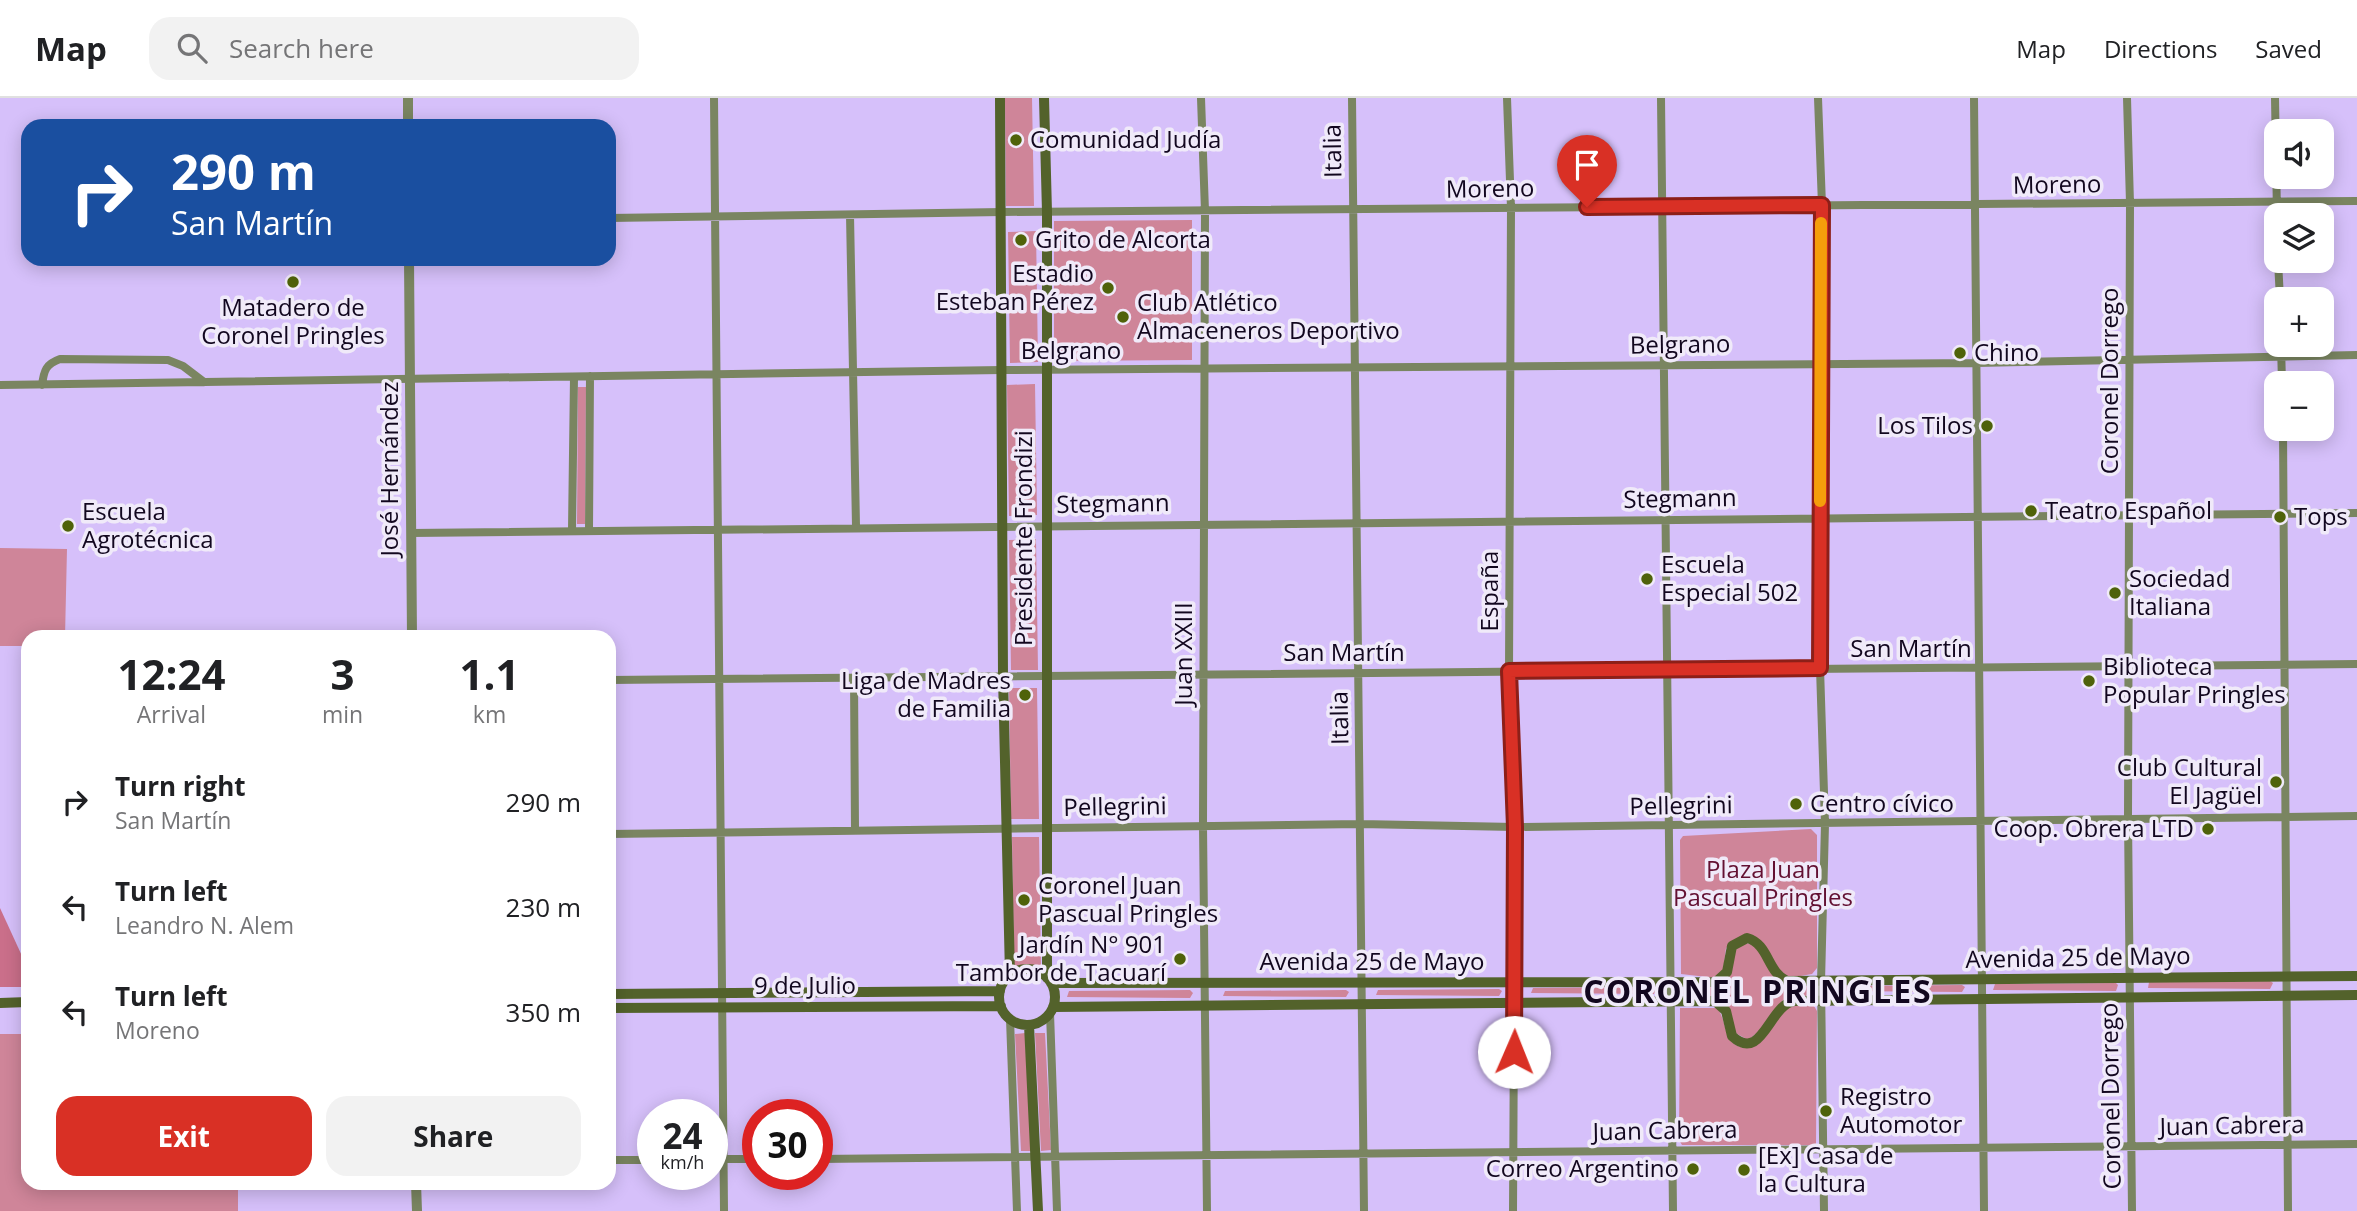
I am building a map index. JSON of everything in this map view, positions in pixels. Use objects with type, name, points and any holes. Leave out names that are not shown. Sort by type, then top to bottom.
[{"type":"main road","name":"Presidente Frondizi","points":[[1000,98],[1003,676],[1010,975]]},
{"type":"main road","name":"Presidente Frondizi","points":[[1044,98],[1047,212],[1045,675],[1049,980]]},
{"type":"main road","name":"Avenida 25 de Mayo","points":[[1049,980],[1204,983],[1716,982],[1727,972],[1730,950],[1737,942],[1747,938],[1761,946],[1783,980],[1821,982],[2357,975]]},
{"type":"main road","points":[[1033,970],[1049,980],[1055,999],[1052,1010],[1041,1021],[1030,1025],[1010,1019],[1001,1006],[1000,992],[1010,975],[1017,971],[1033,970]]},
{"type":"main road","points":[[859,992],[860,1007]]},
{"type":"main road","name":"9 de Julio","points":[[616,994],[1000,992]]},
{"type":"main road","name":"Avenida 25 de Mayo","points":[[1052,1010],[1204,1005],[1671,1001],[1720,1004],[1727,1014],[1732,1036],[1740,1042],[1749,1043],[1763,1035],[1786,1002],[2357,995]]},
{"type":"main road","points":[[0,1003],[21,1002]]},
{"type":"main road","name":"9 de Julio","points":[[616,1008],[1001,1006]]},
{"type":"main road","points":[[1030,1025],[1038,1211]]},
{"type":"street","points":[[408,98],[408,119]]},
{"type":"street","points":[[714,98],[723,1099]]},
{"type":"street","name":"Juan XXIII","points":[[1201,98],[1205,211],[1203,826],[1207,1211]]},
{"type":"street","name":"Italia","points":[[1352,98],[1364,1211]]},
{"type":"street","name":"España","points":[[1507,98],[1511,208],[1508,366],[1509,671],[1515,827],[1516,1003],[1513,1211]]},
{"type":"street","points":[[1661,98],[1674,1211]]},
{"type":"street","points":[[1818,98],[1822,205],[1819,363],[1820,668],[1825,824],[1821,982],[1824,1211]]},
{"type":"street","points":[[1974,98],[1984,1211]]},
{"type":"street","name":"Coronel Dorrego","points":[[2127,98],[2130,203],[2128,818],[2132,1211]]},
{"type":"street","points":[[2275,98],[2277,201]]},
{"type":"street","name":"Moreno","points":[[616,218],[1002,212],[2357,201]]},
{"type":"street","points":[[850,215],[856,526]]},
{"type":"street","name":"José Hernández","points":[[409,266],[412,630]]},
{"type":"street","name":"Belgrano","points":[[2334,355],[2357,355]]},
{"type":"street","name":"Belgrano","points":[[0,386],[1002,370],[1976,363],[2264,357]]},
{"type":"street","points":[[42,385],[44,370],[50,363],[60,359],[168,360],[183,366],[204,382]]},
{"type":"street","points":[[589,530],[590,376]]},
{"type":"street","points":[[572,530],[574,377]]},
{"type":"street","points":[[2283,441],[2288,1211]]},
{"type":"street","name":"Stegmann","points":[[411,533],[1003,524],[2357,513]]},
{"type":"street","name":"San Martín","points":[[616,680],[2357,664]]},
{"type":"street","points":[[855,677],[855,830]]},
{"type":"street","name":"Pellegrini","points":[[616,834],[1360,824],[1669,826],[2357,816]]},
{"type":"street","points":[[1052,1010],[1057,1211]]},
{"type":"street","points":[[1010,1019],[1017,1211]]},
{"type":"street","name":"Juan Cabrera","points":[[833,1159],[2357,1144]]},
{"type":"street","points":[[616,1160],[637,1160]]},
{"type":"street","points":[[416,1190],[416,1211]]},
{"type":"street","points":[[724,1190],[724,1211]]},
{"type":"green space","points":[[1005,98],[1032,98],[1034,206],[1006,206]]},
{"type":"green space","name":"Estadio Esteban Pérez","points":[[1192,220],[1192,360],[1054,361],[1054,221]]},
{"type":"green space","points":[[1036,231],[1038,362],[1010,363],[1008,232]]},
{"type":"green space","points":[[1035,384],[1037,515],[1009,516],[1007,385]]},
{"type":"green space","points":[[578,387],[586,387],[585,524],[577,524]]},
{"type":"green space","points":[[1036,539],[1038,670],[1011,670],[1009,540]]},
{"type":"green space","points":[[0,548],[67,549],[65,630],[21,630],[21,646],[0,646]]},
{"type":"green space","points":[[1009,688],[1037,688],[1039,819],[1011,819]]},
{"type":"green space","name":"Plaza Juan Pascual Pringles","points":[[1811,829],[1817,835],[1817,968],[1812,974],[1789,978],[1741,936],[1726,948],[1723,971],[1716,978],[1681,974],[1680,840],[1683,836]]},
{"type":"green space","points":[[1012,837],[1039,837],[1041,968],[1014,968]]},
{"type":"green space","name":"Plaza Juan Pascual Pringles","points":[[1742,942],[1756,946],[1769,968],[1806,985],[1811,991],[1805,997],[1783,1000],[1763,1028],[1748,1040],[1732,1031],[1729,1010],[1682,993],[1686,987],[1726,980],[1732,953]]},
{"type":"green space","points":[[2149,982],[2273,983],[2270,989],[2148,988]]},
{"type":"green space","points":[[2116,983],[2116,991],[1993,990],[1995,984]]},
{"type":"green space","points":[[1841,986],[1965,987],[1962,992],[1839,991]]},
{"type":"green space","points":[[1533,988],[1657,989],[1654,994],[1531,993]]},
{"type":"green space","points":[[1190,990],[1193,993],[1190,998],[1067,997],[1069,991]]},
{"type":"green space","points":[[1378,990],[1502,991],[1499,996],[1376,995]]},
{"type":"green space","points":[[1225,991],[1349,992],[1346,997],[1223,996]]},
{"type":"green space","points":[[1786,1005],[1814,1006],[1817,1011],[1816,1145],[1682,1145],[1679,1140],[1680,1008],[1717,1008],[1729,1038],[1738,1046],[1746,1048]]},
{"type":"green space","points":[[1025,1033],[1031,1151],[1021,1151],[1015,1034]]},
{"type":"green space","points":[[1035,1033],[1045,1033],[1051,1150],[1041,1151]]},
{"type":"green space","points":[[0,1034],[21,1034],[21,1190],[238,1190],[238,1211],[0,1211]]},
{"type":"shaded area","points":[[0,908],[21,954],[21,987],[0,987]]},
{"type":"slow traffic","points":[[1820,501],[1821,223]]},
{"type":"place","name":"Comunidad Judía","points":[[1016,140]]},
{"type":"place","name":"Grito de Alcorta","points":[[1021,240]]},
{"type":"place","name":"Matadero de Coronel Pringles","points":[[293,282]]},
{"type":"place","name":"Estadio Esteban Pérez","points":[[1108,288]]},
{"type":"place","name":"Club Atlético Almaceneros Deportivo","points":[[1123,317]]},
{"type":"place","name":"Chino","points":[[1960,353]]},
{"type":"place","name":"Los Tilos","points":[[1987,426]]},
{"type":"place","name":"Teatro Español","points":[[2031,511]]},
{"type":"place","name":"Tops","points":[[2280,517]]},
{"type":"place","name":"Escuela Agrotécnica","points":[[68,526]]},
{"type":"place","name":"Escuela Especial 502","points":[[1647,579]]},
{"type":"place","name":"Sociedad Italiana","points":[[2115,593]]},
{"type":"place","name":"Biblioteca Popular Pringles","points":[[2089,681]]},
{"type":"place","name":"Liga de Madres de Familia","points":[[1025,695]]},
{"type":"place","name":"Club Cultural El Jagüel","points":[[2276,782]]},
{"type":"place","name":"Centro cívico","points":[[1796,804]]},
{"type":"place","name":"Coop. Obrera LTD","points":[[2208,829]]},
{"type":"place","name":"Coronel Juan Pascual Pringles","points":[[1024,900]]},
{"type":"place","name":"Jardín N° 901 Tambor de Tacuarí","points":[[1180,959]]},
{"type":"place","name":"Registro Automotor","points":[[1826,1111]]},
{"type":"place","name":"Correo Argentino","points":[[1693,1169]]},
{"type":"place","name":"[Ex] Casa de la Cultura","points":[[1744,1170]]},
{"type":"district","name":"CORONEL PRINGLES","points":[[1758,992]]},
{"type":"route","points":[[1514,1052],[1515,827],[1509,671],[1820,668],[1819,363],[1822,205],[1587,207]]}]
